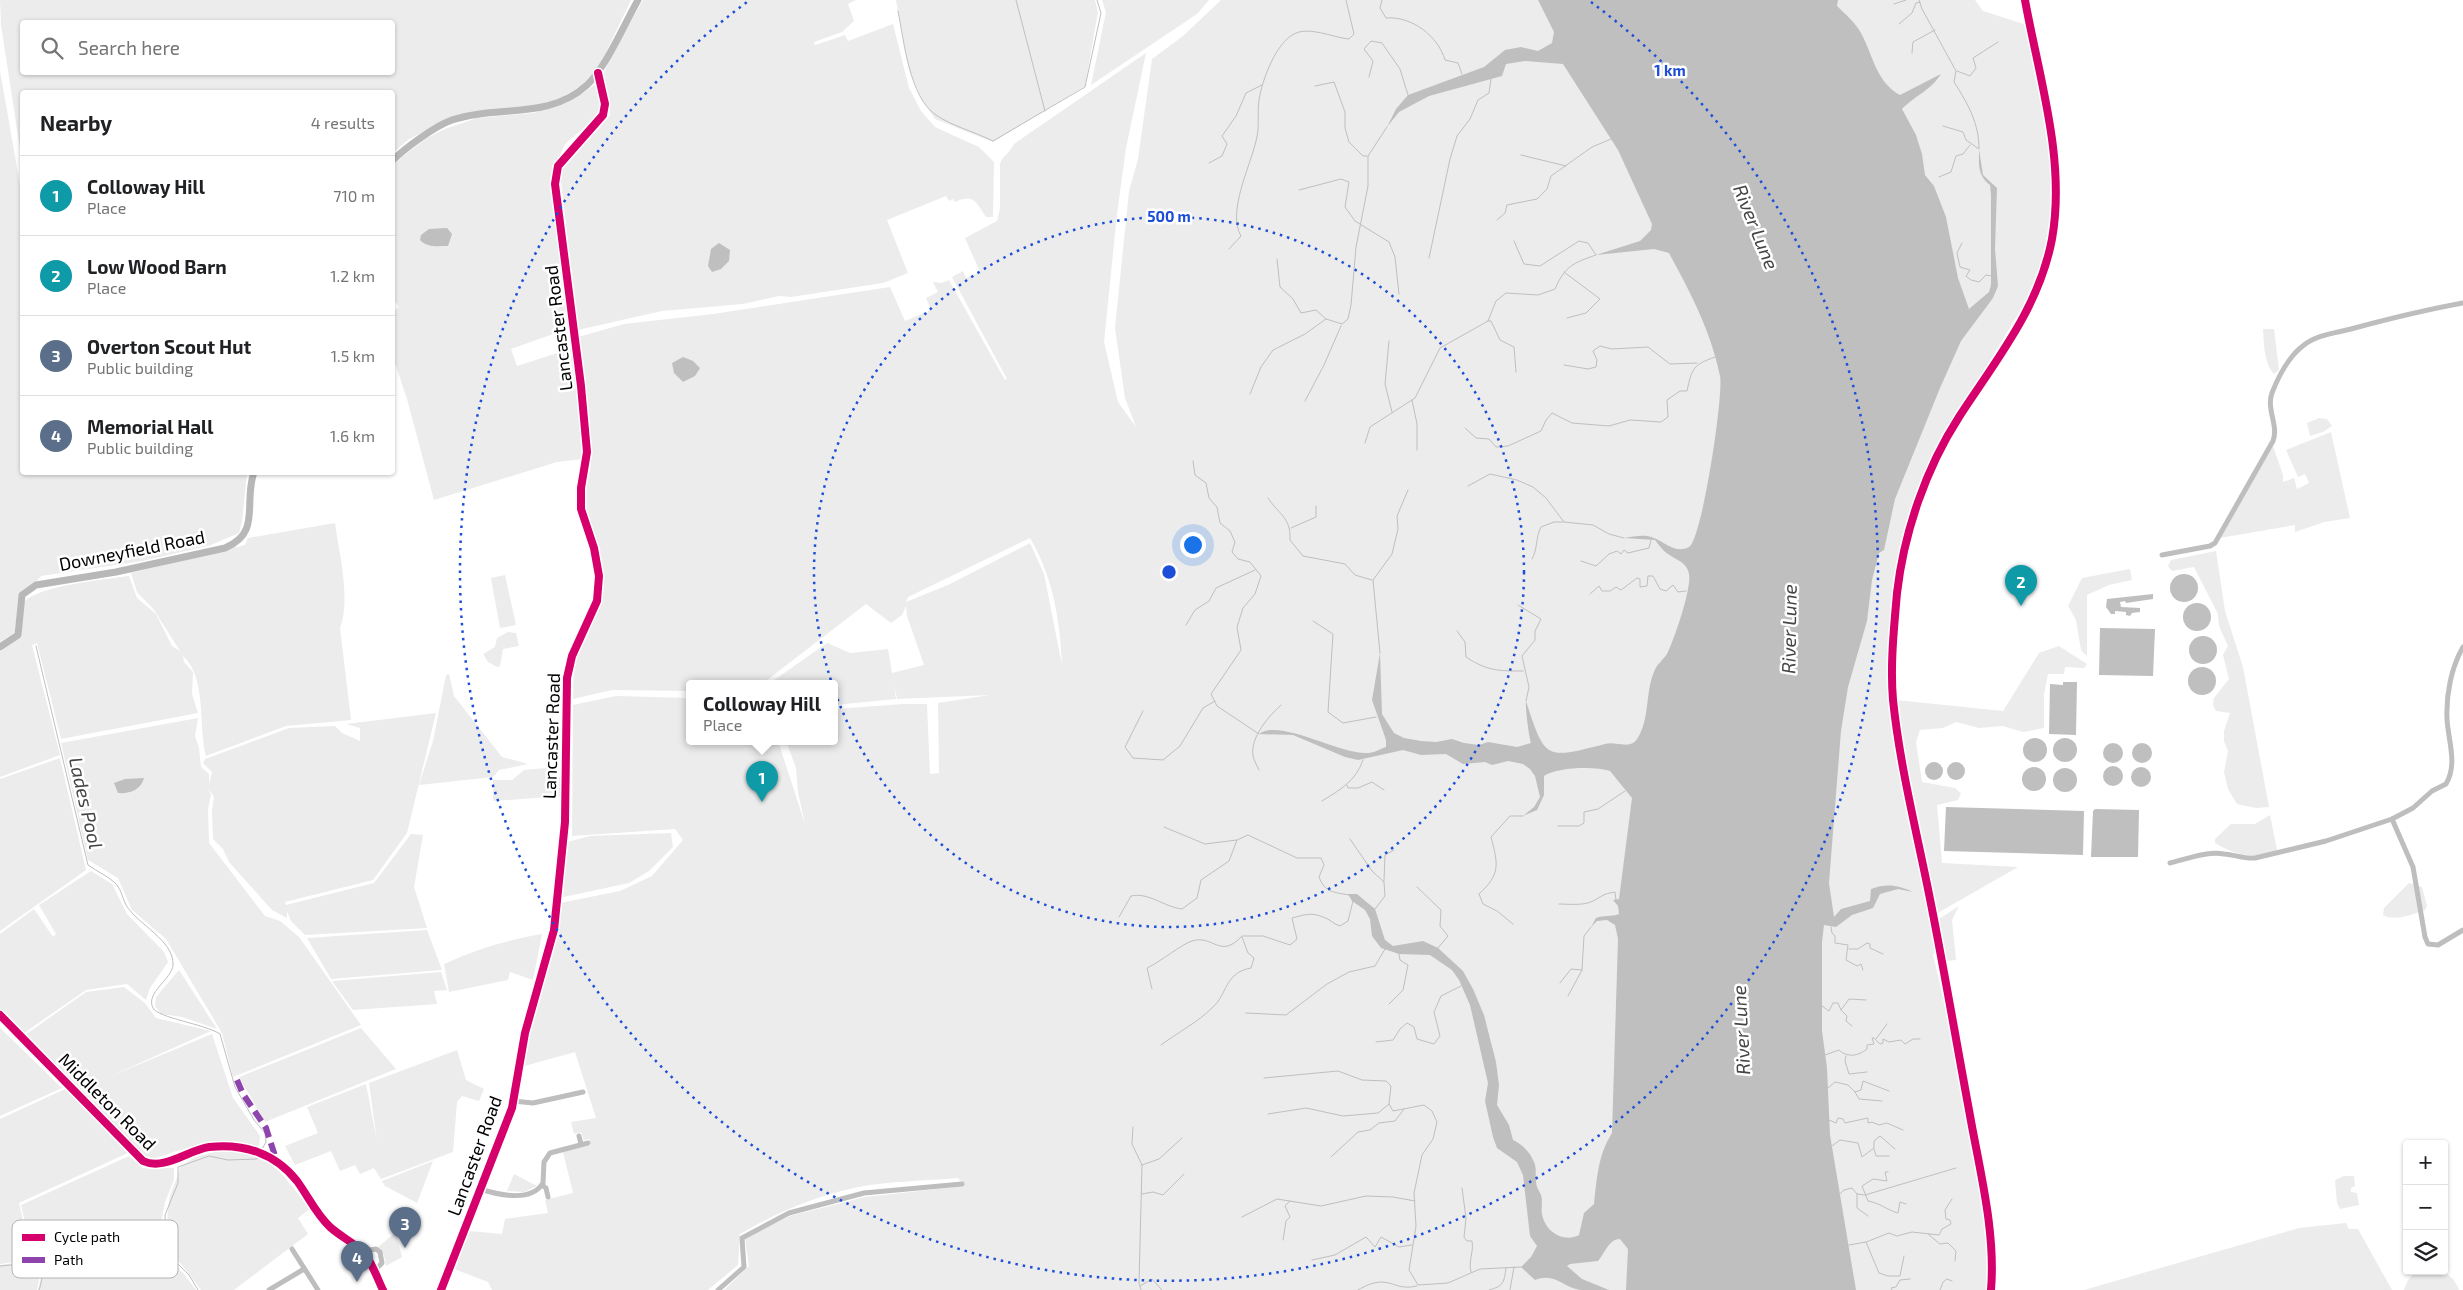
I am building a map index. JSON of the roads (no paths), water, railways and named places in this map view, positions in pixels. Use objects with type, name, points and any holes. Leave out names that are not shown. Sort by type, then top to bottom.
[{"type":"street","points":[[395,158],[404,149],[451,120],[531,110],[550,105],[578,92],[598,73],[638,0]]},
{"type":"street","name":"Lancaster Road","points":[[441,1290],[513,1101],[525,1033],[554,930],[565,822],[567,678],[572,656],[592,615],[599,588],[596,555],[581,509],[580,488],[587,452],[579,369],[555,184],[558,166],[603,115],[605,104],[598,73]]},
{"type":"street","points":[[2162,555],[2215,543],[2273,441],[2275,436],[2270,402],[2272,394],[2285,367],[2303,346],[2319,337],[2378,320],[2463,303]]},
{"type":"street","name":"Downeyfield Road","points":[[0,647],[18,635],[22,595],[36,585],[116,572],[225,548],[237,543],[249,528],[249,487],[253,475]]},
{"type":"street","points":[[2170,863],[2197,856],[2223,853],[2243,859],[2272,855],[2326,841],[2392,819],[2413,808],[2432,791],[2446,784],[2450,778],[2452,756],[2448,724],[2448,694],[2453,671],[2463,647]]},
{"type":"street","points":[[2392,819],[2412,867],[2424,937],[2428,944],[2438,945],[2463,930]]},
{"type":"street","name":"Middleton Road","points":[[0,1015],[143,1161],[149,1164],[159,1164],[212,1147],[242,1148],[258,1151],[277,1162],[296,1180],[330,1227],[363,1251],[383,1290]]},
{"type":"street","points":[[513,1101],[533,1103],[583,1092]]},
{"type":"street","points":[[578,1136],[581,1144]]},
{"type":"street","points":[[548,1197],[546,1188],[542,1185],[545,1176],[544,1162],[547,1156],[556,1150],[588,1143]]},
{"type":"street","points":[[718,1290],[744,1266],[742,1238],[789,1213],[864,1193],[962,1184]]},
{"type":"street","name":"Lancaster Road","points":[[480,1190],[498,1195],[523,1195],[537,1190],[542,1185]]},
{"type":"street","points":[[292,1249],[318,1290]]},
{"type":"street","points":[[363,1251],[376,1249],[380,1252],[382,1263],[374,1271]]},
{"type":"street","points":[[269,1290],[304,1268]]},
{"type":"water","name":"River Lune","points":[[1538,0],[1838,0],[1837,6],[1859,29],[1880,75],[1892,90],[1900,95],[1941,74],[1932,85],[1902,109],[1916,135],[1922,154],[1925,175],[1934,186],[1946,217],[1958,278],[1969,309],[1989,292],[1991,285],[1991,195],[1990,185],[1981,173],[1979,149],[1983,175],[1997,188],[1995,249],[1998,286],[1993,298],[1961,341],[1895,499],[1884,550],[1879,553],[1872,580],[1867,621],[1848,687],[1841,731],[1829,883],[1834,917],[1841,909],[1870,901],[1871,889],[1877,887],[1892,886],[1913,892],[1898,889],[1880,894],[1873,908],[1852,915],[1836,927],[1824,925],[1822,942],[1822,1031],[1827,1068],[1830,1135],[1856,1290],[1626,1290],[1628,1249],[1620,1239],[1610,1244],[1598,1261],[1567,1266],[1582,1279],[1609,1290],[1580,1290],[1553,1279],[1542,1278],[1535,1280],[1521,1267],[1531,1257],[1537,1246],[1530,1236],[1523,1175],[1517,1162],[1497,1148],[1493,1137],[1485,1101],[1488,1083],[1470,1005],[1459,980],[1452,970],[1430,955],[1399,954],[1381,948],[1372,936],[1370,919],[1365,910],[1352,901],[1348,894],[1357,894],[1375,909],[1385,940],[1393,946],[1423,941],[1438,948],[1463,971],[1484,1015],[1496,1062],[1499,1085],[1497,1105],[1509,1125],[1513,1140],[1526,1149],[1534,1162],[1536,1185],[1542,1197],[1544,1220],[1551,1231],[1561,1237],[1567,1238],[1579,1235],[1584,1213],[1594,1204],[1601,1158],[1612,1133],[1618,939],[1615,925],[1607,920],[1597,921],[1591,927],[1596,918],[1619,914],[1618,906],[1613,900],[1619,899],[1632,798],[1610,771],[1595,768],[1576,768],[1544,776],[1544,795],[1537,810],[1523,816],[1534,807],[1540,797],[1535,776],[1523,764],[1508,761],[1492,765],[1485,762],[1463,764],[1446,754],[1421,755],[1403,750],[1358,760],[1345,757],[1293,735],[1259,734],[1269,730],[1281,730],[1356,752],[1370,753],[1386,747],[1386,740],[1372,700],[1380,653],[1382,714],[1394,733],[1404,738],[1436,742],[1452,739],[1479,745],[1488,742],[1517,747],[1531,743],[1526,701],[1538,735],[1550,751],[1559,753],[1570,752],[1609,743],[1627,745],[1637,739],[1641,731],[1646,715],[1651,680],[1656,667],[1667,654],[1674,638],[1688,590],[1689,574],[1684,564],[1666,553],[1655,540],[1624,538],[1647,536],[1673,548],[1683,549],[1689,547],[1700,520],[1711,465],[1719,409],[1720,376],[1711,343],[1699,312],[1669,253],[1654,249],[1596,255],[1640,241],[1651,230],[1652,224],[1618,150],[1563,64],[1525,61],[1506,64],[1502,76],[1429,96],[1399,112],[1387,127],[1396,109],[1408,95],[1484,67],[1505,50],[1521,47],[1538,51],[1552,43],[1554,32]]},
{"type":"water","points":[[447,228],[452,234],[448,246],[430,245],[420,240],[421,235],[429,229]]},
{"type":"water","points":[[719,243],[730,250],[729,261],[721,269],[712,272],[708,266],[711,249]]},
{"type":"water","points":[[683,357],[693,361],[700,368],[695,376],[683,382],[674,373],[672,363]]},
{"type":"water","points":[[2184,574],[2194,578],[2198,588],[2194,598],[2184,602],[2174,598],[2170,588],[2174,578]]},
{"type":"water","points":[[2153,594],[2153,599],[2126,603],[2125,601],[2120,602],[2121,607],[2140,608],[2140,612],[2132,613],[2130,616],[2126,615],[2126,612],[2115,611],[2115,614],[2111,614],[2106,607],[2107,599]]},
{"type":"water","points":[[2197,603],[2207,607],[2211,617],[2207,627],[2197,631],[2187,627],[2183,617],[2187,607]]},
{"type":"water","points":[[2100,628],[2155,629],[2153,676],[2099,675]]},
{"type":"water","points":[[2203,636],[2213,640],[2217,650],[2213,660],[2203,664],[2193,660],[2189,650],[2193,640]]},
{"type":"water","points":[[2202,667],[2212,671],[2216,681],[2212,691],[2202,695],[2192,691],[2188,681],[2192,671]]},
{"type":"water","points":[[2063,682],[2077,682],[2076,735],[2049,734],[2050,684],[2063,685]]},
{"type":"water","points":[[2035,738],[2040,739],[2046,745],[2046,755],[2040,761],[2035,762],[2030,761],[2024,755],[2023,750],[2024,745],[2030,739]]},
{"type":"water","points":[[2065,738],[2070,739],[2076,745],[2076,755],[2070,761],[2065,762],[2060,761],[2054,755],[2053,750],[2054,745],[2060,739]]},
{"type":"water","points":[[2109,743],[2117,743],[2123,749],[2123,757],[2117,763],[2109,763],[2103,757],[2103,749]]},
{"type":"water","points":[[2138,743],[2146,743],[2152,749],[2152,757],[2146,763],[2138,763],[2132,757],[2132,749]]},
{"type":"water","points":[[1934,762],[1940,765],[1943,771],[1940,777],[1934,780],[1928,777],[1925,771],[1928,765]]},
{"type":"water","points":[[1956,762],[1962,765],[1965,771],[1962,777],[1956,780],[1950,777],[1947,771],[1950,765]]},
{"type":"water","points":[[2109,766],[2117,766],[2123,772],[2123,780],[2117,786],[2109,786],[2103,780],[2103,772]]},
{"type":"water","points":[[2034,767],[2039,768],[2045,774],[2045,784],[2039,790],[2034,791],[2029,790],[2023,784],[2022,779],[2023,774],[2029,768]]},
{"type":"water","points":[[2137,767],[2145,767],[2151,773],[2151,781],[2145,787],[2137,787],[2131,781],[2131,773]]},
{"type":"water","points":[[2065,768],[2070,769],[2076,775],[2076,785],[2070,791],[2065,792],[2060,791],[2054,785],[2053,780],[2054,775],[2060,769]]},
{"type":"water","points":[[144,778],[140,786],[126,793],[118,793],[114,783],[125,779]]},
{"type":"water","points":[[1946,807],[2084,811],[2083,855],[1944,851]]},
{"type":"water","points":[[2095,809],[2139,810],[2138,857],[2091,857],[2093,811]]},
{"type":"waterway","points":[[1016,0],[1045,111]]},
{"type":"waterway","points":[[898,11],[909,67],[914,82],[927,107],[942,119],[993,141],[1085,87],[1101,13],[1097,0]]},
{"type":"waterway","points":[[1229,249],[1241,236],[1237,226],[1238,202],[1256,141],[1259,100],[1271,63],[1281,45],[1294,34],[1300,32],[1306,31],[1349,39],[1354,34],[1346,0]]},
{"type":"waterway","points":[[1382,0],[1380,8],[1386,18],[1405,20],[1423,29],[1442,51],[1445,60],[1458,63],[1462,74]]},
{"type":"waterway","points":[[1894,4],[1906,0]]},
{"type":"waterway","points":[[1919,0],[1956,71],[1954,82],[1975,122],[1979,149],[1966,140],[1963,132],[1943,126]]},
{"type":"waterway","points":[[1899,24],[1912,13],[1916,3],[1920,2]]},
{"type":"waterway","points":[[1912,53],[1913,42],[1935,30]]},
{"type":"waterway","points":[[1369,77],[1373,61],[1364,49],[1371,41],[1382,43],[1400,69],[1408,95]]},
{"type":"waterway","points":[[1957,71],[1970,76],[1976,68],[1973,58],[1998,42]]},
{"type":"waterway","points":[[1429,258],[1450,159],[1457,136],[1470,119],[1478,100],[1489,93],[1491,79]]},
{"type":"waterway","points":[[1315,86],[1334,82],[1345,112],[1345,128],[1349,142],[1363,156],[1367,156]]},
{"type":"waterway","points":[[1209,163],[1222,156],[1227,144],[1222,136],[1236,116],[1246,93],[1262,85]]},
{"type":"waterway","points":[[1250,394],[1261,367],[1273,350],[1305,334],[1326,319],[1342,324],[1348,319],[1356,247],[1368,186],[1368,156],[1387,127]]},
{"type":"waterway","points":[[1497,220],[1505,213],[1507,205],[1537,199],[1547,189],[1551,176],[1592,147],[1611,139]]},
{"type":"waterway","points":[[1939,177],[1951,172],[1956,156],[1963,154],[1970,145]]},
{"type":"waterway","points":[[1521,155],[1566,166]]},
{"type":"waterway","points":[[1299,190],[1341,179],[1349,182],[1345,207],[1355,221],[1389,242],[1395,257],[1399,294]]},
{"type":"waterway","points":[[1365,443],[1370,427],[1415,398],[1440,348],[1488,321],[1496,301],[1506,293],[1538,295],[1555,289],[1566,270],[1581,260],[1596,255],[1588,243],[1579,241],[1540,266],[1524,264],[1514,241]]},
{"type":"waterway","points":[[1962,243],[1957,253],[1960,267],[1970,270],[1966,276],[1971,280],[1979,282],[1986,275],[1992,276]]},
{"type":"waterway","points":[[1277,259],[1280,287],[1293,299],[1301,313],[1316,310],[1326,319]]},
{"type":"waterway","points":[[1564,272],[1600,299],[1586,313],[1567,318]]},
{"type":"waterway","points":[[1488,321],[1491,321],[1500,340],[1514,347],[1516,372]]},
{"type":"waterway","points":[[1305,401],[1324,365],[1341,326]]},
{"type":"waterway","points":[[1389,341],[1385,384],[1392,412]]},
{"type":"waterway","points":[[1564,365],[1588,369],[1596,367],[1597,360],[1593,351],[1600,346],[1612,349],[1648,347],[1670,364],[1697,363]]},
{"type":"waterway","points":[[1465,428],[1476,438],[1489,439],[1496,447],[1508,446],[1541,431],[1552,413],[1572,423],[1609,426],[1630,420],[1661,422],[1668,417],[1667,400],[1680,391],[1687,391],[1690,377],[1695,368],[1702,362],[1715,357]]},
{"type":"waterway","points":[[1412,400],[1417,424],[1417,450]]},
{"type":"waterway","points":[[1193,461],[1195,475],[1206,483],[1209,498],[1217,507],[1220,523],[1230,531],[1235,542],[1232,552],[1238,559],[1250,562],[1261,576],[1255,594],[1243,608],[1237,627],[1241,650],[1211,694],[1217,706],[1259,734]]},
{"type":"waterway","points":[[1468,486],[1490,474],[1517,480],[1533,487],[1546,498],[1564,522],[1593,525],[1609,534],[1624,538]]},
{"type":"waterway","points":[[1380,653],[1373,580],[1392,554],[1398,529],[1397,516],[1408,490]]},
{"type":"waterway","points":[[1268,498],[1284,517],[1289,526],[1290,540],[1303,556],[1345,564],[1355,575],[1372,580]]},
{"type":"waterway","points":[[1291,528],[1316,517],[1316,506]]},
{"type":"waterway","points":[[1532,559],[1541,527],[1554,522],[1564,522]]},
{"type":"waterway","points":[[1581,561],[1596,566],[1609,554],[1617,551],[1621,554],[1624,550],[1628,553],[1649,548],[1651,540]]},
{"type":"waterway","points":[[1186,625],[1195,610],[1209,601],[1216,588],[1255,570]]},
{"type":"waterway","points":[[1590,594],[1599,586],[1602,591],[1610,591],[1616,587],[1621,590],[1637,578],[1640,579],[1640,587],[1647,586],[1648,576],[1653,576],[1660,589],[1666,591],[1673,585],[1678,592],[1686,591]]},
{"type":"waterway","points":[[1518,605],[1541,619],[1535,631],[1535,640],[1522,656],[1529,687],[1526,701]]},
{"type":"waterway","points":[[1313,621],[1333,634],[1328,712],[1343,723],[1376,717]]},
{"type":"waterway","points":[[1457,631],[1465,642],[1466,657],[1473,662],[1493,669],[1523,671]]},
{"type":"waterway","name":"Lades Pool","points":[[36,646],[88,865],[116,884],[126,905],[168,948],[172,956],[172,970],[156,991],[152,1002],[153,1008],[163,1015],[204,1027],[220,1034],[235,1087],[254,1120],[265,1133],[266,1142],[261,1151]]},
{"type":"waterway","points":[[1143,711],[1125,747],[1133,758],[1163,760],[1180,746],[1203,708],[1215,701]]},
{"type":"waterway","points":[[1259,770],[1253,756],[1254,742],[1266,721],[1281,705]]},
{"type":"waterway","points":[[1322,801],[1341,789],[1352,779],[1363,760]]},
{"type":"waterway","points":[[1347,785],[1348,788],[1358,788],[1372,782],[1384,790]]},
{"type":"waterway","points":[[1558,826],[1579,826],[1584,823],[1584,812],[1598,809],[1625,791]]},
{"type":"waterway","points":[[1513,924],[1497,911],[1483,904],[1479,894],[1491,880],[1496,868],[1491,837],[1510,816],[1523,816]]},
{"type":"waterway","points":[[1164,827],[1205,844],[1237,840]]},
{"type":"waterway","points":[[1119,917],[1131,896],[1138,895],[1182,909],[1197,898],[1201,880],[1229,861],[1237,840],[1248,835],[1297,858],[1321,858],[1324,865],[1319,877],[1324,886],[1331,891],[1349,895]]},
{"type":"waterway","points":[[1350,839],[1372,871],[1384,882],[1385,896],[1375,909]]},
{"type":"waterway","points":[[1384,881],[1385,855],[1394,850]]},
{"type":"waterway","points":[[1417,887],[1441,910],[1440,926],[1448,936],[1438,948]]},
{"type":"waterway","points":[[1559,904],[1585,904],[1605,894],[1615,892],[1616,900]]},
{"type":"waterway","points":[[1152,989],[1147,968],[1192,941],[1199,940],[1228,946],[1242,936],[1263,936],[1290,945],[1297,939],[1292,918],[1311,914],[1325,918],[1340,926],[1348,921],[1353,901]]},
{"type":"waterway","points":[[1568,996],[1582,970],[1584,936],[1591,927]]},
{"type":"waterway","points":[[1831,927],[1832,933],[1835,936],[1835,943],[1848,945],[1846,960],[1857,966],[1861,964],[1863,970]]},
{"type":"waterway","points":[[1161,1045],[1206,1013],[1217,1002],[1236,974],[1251,968],[1254,958],[1248,953],[1242,937]]},
{"type":"waterway","points":[[1849,949],[1858,949],[1867,943],[1870,944],[1870,948],[1883,954]]},
{"type":"waterway","points":[[1246,1013],[1286,1015],[1327,984],[1349,972],[1375,966],[1385,949]]},
{"type":"waterway","points":[[1389,1004],[1403,990],[1408,965],[1400,960],[1399,954]]},
{"type":"waterway","points":[[1560,983],[1571,969],[1582,970]]},
{"type":"waterway","points":[[1376,1042],[1393,1040],[1400,1029],[1407,1023],[1414,1027],[1417,1039],[1434,1044],[1440,1036],[1434,1012],[1441,996],[1461,986]]},
{"type":"waterway","points":[[1822,1006],[1829,1011],[1833,1003],[1838,1003],[1841,1010],[1849,999],[1866,1000]]},
{"type":"waterway","points":[[1841,1010],[1847,1016],[1846,1021],[1852,1026]]},
{"type":"waterway","points":[[1876,1039],[1887,1024]]},
{"type":"waterway","points":[[1825,1055],[1839,1050],[1849,1055],[1860,1053],[1867,1049],[1867,1045],[1874,1044],[1872,1038],[1880,1044],[1883,1043],[1883,1039],[1889,1042],[1901,1040],[1905,1044],[1913,1039],[1920,1039]]},
{"type":"waterway","points":[[1846,1056],[1845,1061],[1849,1074],[1867,1072]]},
{"type":"waterway","points":[[1264,1078],[1338,1071],[1362,1080],[1386,1081],[1391,1086],[1389,1104],[1393,1111],[1424,1105],[1432,1111],[1437,1122],[1433,1139],[1422,1155],[1414,1193],[1416,1226],[1409,1270],[1418,1285],[1448,1283],[1480,1269],[1521,1267]]},
{"type":"waterway","points":[[1828,1088],[1835,1082],[1848,1085],[1855,1092],[1861,1090],[1863,1081],[1889,1091]]},
{"type":"waterway","points":[[1855,1092],[1859,1099],[1882,1101]]},
{"type":"waterway","points":[[1268,1114],[1306,1108],[1343,1116],[1378,1113],[1389,1104]]},
{"type":"waterway","points":[[1331,1157],[1358,1132],[1370,1130],[1379,1123],[1395,1121],[1404,1109]]},
{"type":"waterway","points":[[1829,1120],[1836,1123],[1838,1118],[1843,1119],[1845,1123],[1868,1118],[1868,1123],[1872,1122],[1879,1125],[1887,1123],[1903,1130]]},
{"type":"waterway","points":[[1133,1127],[1132,1144],[1142,1165],[1139,1283],[1141,1290]]},
{"type":"waterway","points":[[1832,1146],[1840,1140],[1858,1143],[1862,1157],[1874,1148],[1874,1141],[1880,1136],[1895,1149]]},
{"type":"waterway","points":[[1142,1165],[1159,1159],[1182,1138]]},
{"type":"waterway","points":[[1874,1149],[1876,1156],[1889,1156]]},
{"type":"waterway","name":"Lades Pool","points":[[165,1220],[165,1215],[178,1183],[178,1167],[209,1156],[228,1160],[257,1159],[258,1157]]},
{"type":"waterway","points":[[1840,1194],[1844,1190],[1852,1188],[1857,1194],[1865,1195],[1956,1168]]},
{"type":"waterway","points":[[1888,1172],[1885,1172],[1887,1181],[1873,1179],[1862,1186],[1868,1201],[1898,1213],[1900,1202],[1906,1204]]},
{"type":"waterway","points":[[1142,1194],[1153,1192],[1163,1195],[1184,1174]]},
{"type":"waterway","points":[[1462,1188],[1466,1218],[1464,1237],[1467,1241],[1472,1241],[1471,1272]]},
{"type":"waterway","points":[[1857,1194],[1857,1208],[1868,1216]]},
{"type":"waterway","points":[[1242,1217],[1277,1199],[1321,1206],[1366,1196],[1393,1197],[1415,1201]]},
{"type":"waterway","points":[[1849,1245],[1866,1242],[1889,1233],[1897,1236],[1912,1232],[1939,1235],[1942,1229],[1951,1224],[1950,1220],[1946,1219],[1945,1210],[1952,1199]]},
{"type":"waterway","points":[[1283,1240],[1286,1221],[1290,1217],[1285,1206],[1290,1201]]},
{"type":"waterway","points":[[1928,1234],[1940,1244],[1948,1243],[1956,1251],[1955,1261]]},
{"type":"waterway","points":[[1312,1260],[1335,1255],[1366,1237],[1375,1247],[1381,1237],[1399,1247],[1412,1245]]},
{"type":"waterway","points":[[1866,1242],[1879,1273],[1888,1276],[1900,1276],[1904,1256]]},
{"type":"waterway","name":"Lades Pool","points":[[178,1264],[189,1275],[198,1290]]},
{"type":"waterway","points":[[0,1266],[12,1265]]},
{"type":"waterway","points":[[1510,1290],[1514,1267]]},
{"type":"waterway","points":[[1489,1290],[1498,1287],[1502,1283],[1506,1268]]},
{"type":"waterway","points":[[39,1290],[42,1278]]},
{"type":"waterway","points":[[1140,1286],[1152,1279],[1162,1290]]},
{"type":"waterway","points":[[1892,1290],[1891,1288],[1896,1287],[1900,1280],[1910,1279]]},
{"type":"waterway","points":[[1940,1290],[1943,1282],[1947,1279],[1952,1281]]},
{"type":"waterway","points":[[1358,1290],[1369,1284],[1379,1282],[1406,1287],[1417,1286]]},
{"type":"place","name":"Low Wood Barn","points":[[2021,606]]},
{"type":"place","name":"Colloway Hill","points":[[762,802]]},
{"type":"place","name":"Overton Scout Hut","points":[[405,1248]]},
{"type":"place","name":"Memorial Hall","points":[[357,1282]]}]
